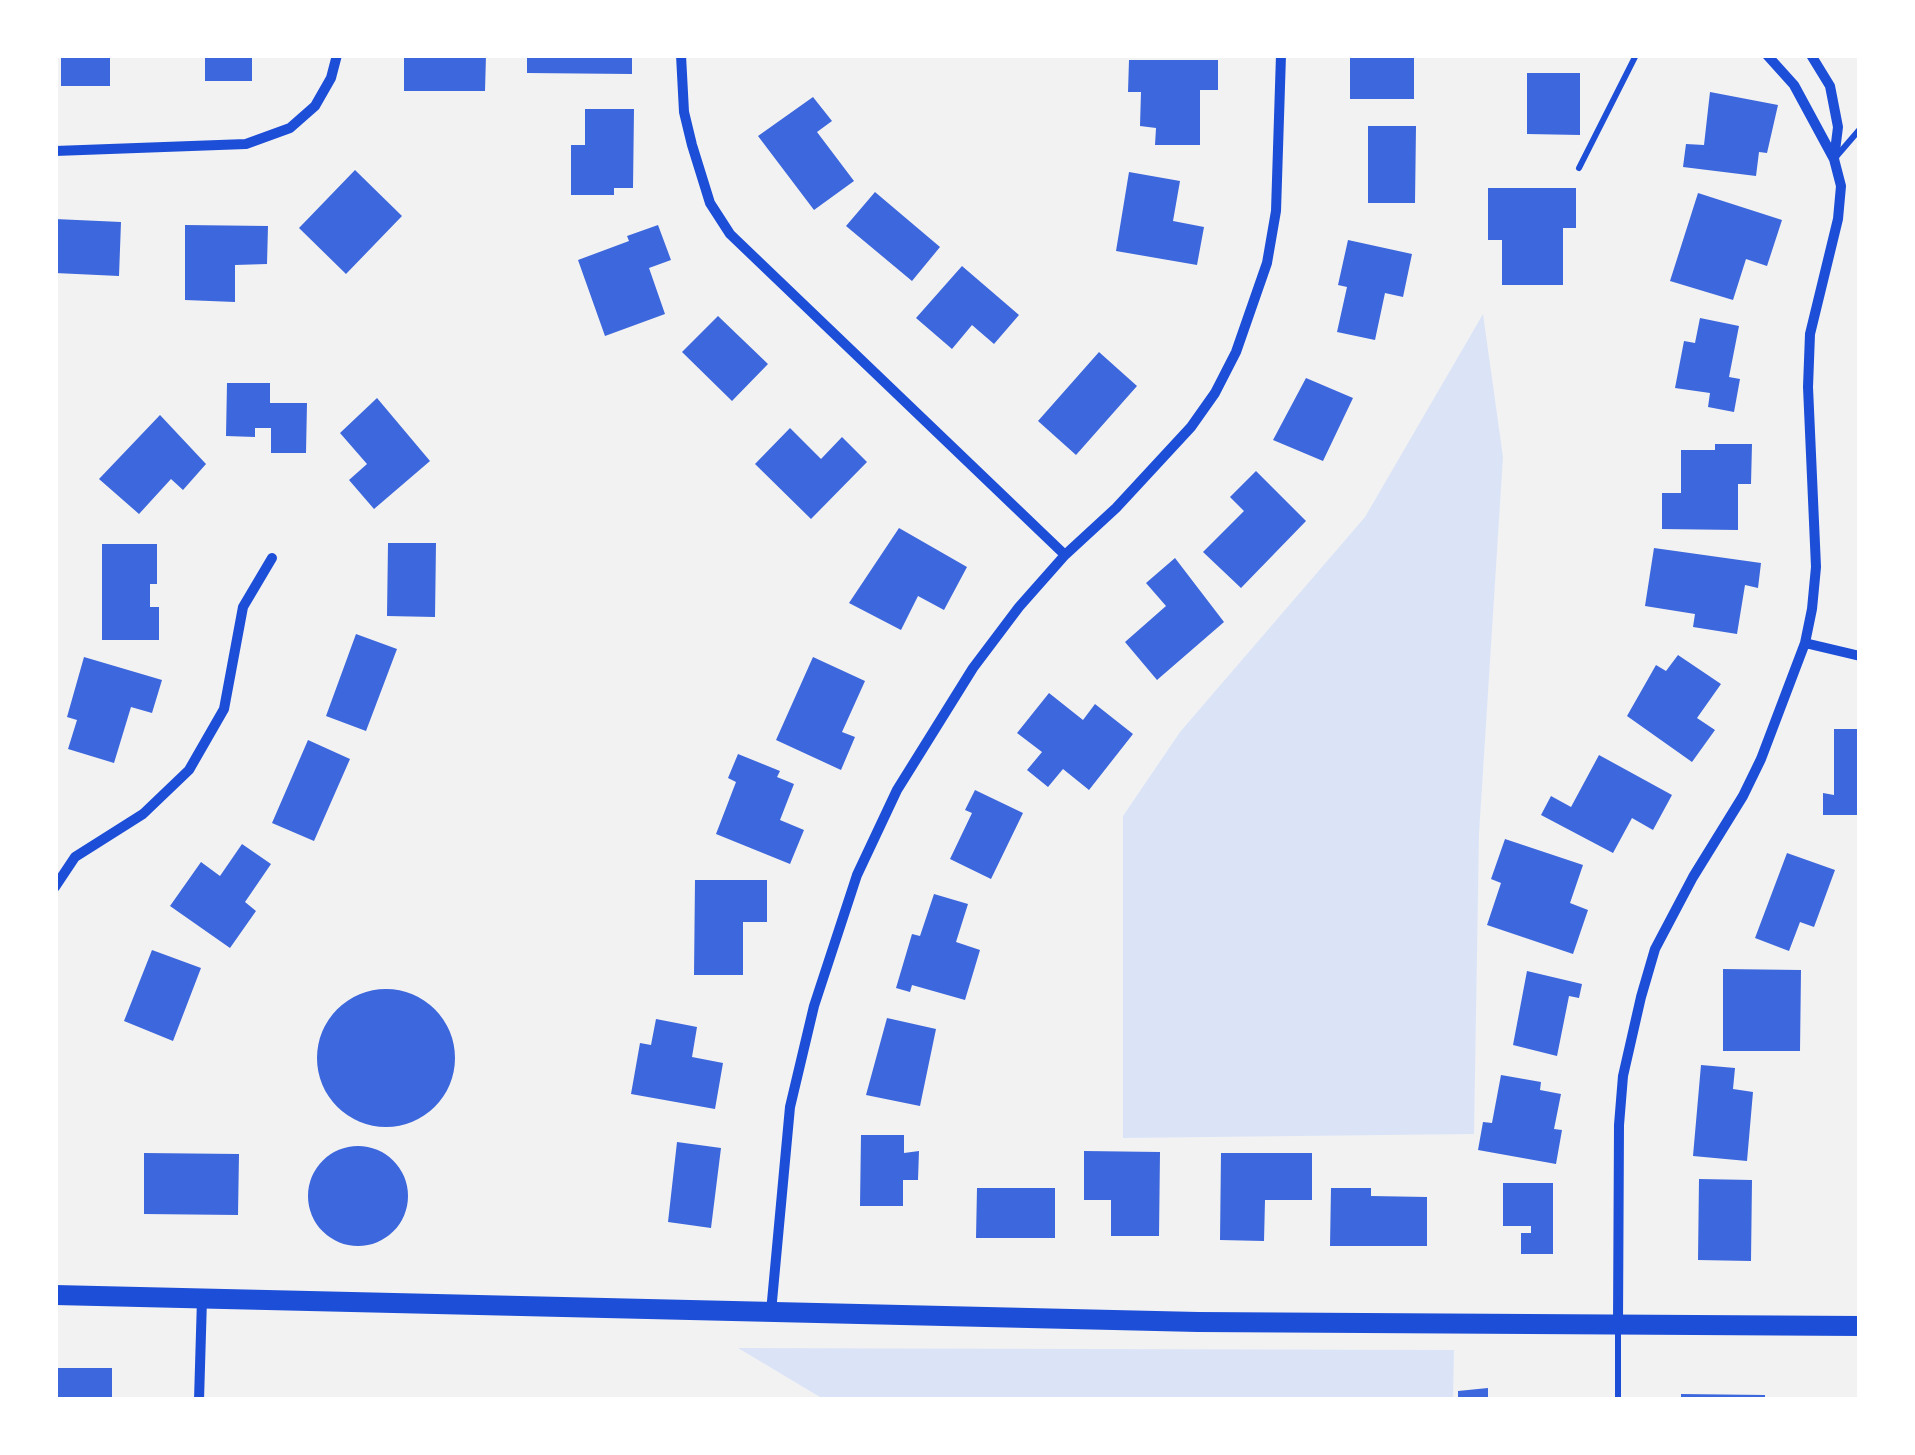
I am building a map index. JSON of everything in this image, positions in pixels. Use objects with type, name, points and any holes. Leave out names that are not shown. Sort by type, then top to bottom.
[{"type":"main road","points":[[55,1294],[1198,1322],[1860,1326]]},
{"type":"street","points":[[55,151],[246,144],[290,128],[315,106],[337,55]]},
{"type":"street","points":[[681,55],[684,112],[696,160],[710,202],[730,234],[1065,555]]},
{"type":"street","points":[[771,1312],[790,1107],[818,992],[857,875],[896,790],[938,720],[1018,607],[1182,438],[1215,393],[1236,352],[1268,263],[1276,212],[1282,55]]},
{"type":"street","points":[[1618,1325],[1622,1092],[1640,997],[1654,949],[1761,760],[1805,642],[1816,567],[1808,388],[1810,334],[1838,219],[1841,186],[1834,158],[1794,85],[1767,55]]},
{"type":"street","points":[[1810,55],[1830,86],[1838,126],[1834,158]]},
{"type":"street","points":[[55,887],[75,857],[143,814],[188,770],[224,709],[243,608],[272,558]]},
{"type":"street","points":[[1805,642],[1860,656]]},
{"type":"street","points":[[199,1400],[202,1299]]},
{"type":"lane","points":[[1579,168],[1636,55]]},
{"type":"lane","points":[[1834,158],[1860,130]]},
{"type":"lane","points":[[1618,1325],[1618,1400]]},
{"type":"shaded area","points":[[1483,314],[1503,457],[1479,834],[1474,1134],[1123,1138],[1123,816],[1180,732],[1365,517]]},
{"type":"shaded area","points":[[738,1348],[1454,1350],[1453,1400],[825,1400]]},
{"type":"building","points":[[61,55],[110,55],[110,86],[61,86]]},
{"type":"building","points":[[205,55],[252,55],[252,81],[205,81]]},
{"type":"building","points":[[486,55],[485,91],[404,91],[404,58]]},
{"type":"building","points":[[527,55],[632,55],[632,74],[527,73]]},
{"type":"building","points":[[1350,55],[1414,55],[1414,99],[1350,99]]},
{"type":"building","points":[[1129,60],[1218,60],[1218,90],[1200,90],[1200,145],[1155,145],[1156,128],[1140,126],[1141,92],[1128,92]]},
{"type":"building","points":[[1527,73],[1580,73],[1580,135],[1527,134]]},
{"type":"building","points":[[1710,92],[1778,105],[1767,153],[1759,152],[1756,176],[1683,167],[1686,144],[1704,145]]},
{"type":"building","points":[[813,97],[832,121],[817,132],[854,181],[814,210],[758,136]]},
{"type":"building","points":[[585,109],[634,109],[633,188],[614,188],[614,195],[571,195],[571,145],[585,145]]},
{"type":"building","points":[[1368,126],[1416,126],[1415,203],[1368,203]]},
{"type":"building","points":[[355,170],[402,216],[346,274],[299,228]]},
{"type":"building","points":[[1129,172],[1180,181],[1173,221],[1204,227],[1197,265],[1116,251]]},
{"type":"building","points":[[1488,188],[1576,188],[1576,228],[1563,228],[1563,285],[1502,285],[1502,240],[1488,240]]},
{"type":"building","points":[[875,192],[940,247],[912,281],[846,226]]},
{"type":"building","points":[[1698,193],[1782,220],[1767,266],[1746,259],[1733,300],[1670,281]]},
{"type":"building","points":[[55,219],[121,222],[119,276],[55,273]]},
{"type":"building","points":[[185,225],[268,226],[267,264],[235,265],[235,302],[185,300]]},
{"type":"building","points":[[658,225],[671,260],[649,268],[665,314],[605,336],[578,260],[629,241],[627,236]]},
{"type":"building","points":[[1348,240],[1412,254],[1403,297],[1385,293],[1375,340],[1337,332],[1347,287],[1338,285]]},
{"type":"building","points":[[962,266],[1019,315],[994,344],[972,325],[952,349],[916,318]]},
{"type":"building","points":[[718,316],[768,364],[732,401],[682,352]]},
{"type":"building","points":[[1700,318],[1739,326],[1729,377],[1740,379],[1734,412],[1708,407],[1710,393],[1675,388],[1684,341],[1695,343]]},
{"type":"building","points":[[1099,352],[1137,386],[1076,455],[1038,421]]},
{"type":"building","points":[[1306,378],[1353,398],[1323,461],[1273,440]]},
{"type":"building","points":[[227,383],[270,383],[270,403],[307,403],[306,453],[271,453],[271,428],[255,428],[255,437],[226,436]]},
{"type":"building","points":[[377,398],[430,461],[374,509],[349,480],[367,464],[340,433]]},
{"type":"building","points":[[160,415],[206,464],[183,490],[171,479],[139,514],[99,479]]},
{"type":"building","points":[[790,428],[821,459],[842,437],[867,462],[811,519],[755,464]]},
{"type":"building","points":[[1715,444],[1752,444],[1751,484],[1738,484],[1738,530],[1662,529],[1662,493],[1681,493],[1681,450],[1715,450]]},
{"type":"building","points":[[1256,471],[1306,521],[1241,588],[1203,552],[1244,511],[1230,497]]},
{"type":"building","points":[[899,528],[967,567],[944,610],[918,596],[901,630],[849,603]]},
{"type":"building","points":[[388,543],[436,543],[435,617],[387,616]]},
{"type":"building","points":[[102,544],[157,544],[157,584],[150,584],[150,607],[159,607],[159,640],[102,640]]},
{"type":"building","points":[[1654,548],[1761,563],[1758,588],[1745,585],[1737,634],[1693,627],[1695,614],[1645,606]]},
{"type":"building","points":[[1175,558],[1224,622],[1157,680],[1125,642],[1166,606],[1146,583]]},
{"type":"building","points":[[356,634],[397,649],[366,731],[326,716]]},
{"type":"building","points":[[1678,655],[1721,684],[1697,718],[1715,730],[1692,762],[1627,716],[1656,665],[1666,671]]},
{"type":"building","points":[[84,657],[162,680],[152,713],[131,707],[114,763],[68,749],[77,720],[67,717]]},
{"type":"building","points":[[813,657],[865,681],[842,732],[855,737],[841,770],[776,740]]},
{"type":"building","points":[[1049,693],[1083,720],[1095,704],[1133,734],[1089,790],[1063,769],[1048,787],[1027,770],[1042,752],[1017,733]]},
{"type":"building","points":[[1834,729],[1860,729],[1860,815],[1823,815],[1823,793],[1834,795]]},
{"type":"building","points":[[308,740],[350,759],[314,841],[272,823]]},
{"type":"building","points":[[738,754],[780,771],[777,777],[794,784],[780,820],[804,830],[790,864],[716,834],[736,782],[728,778]]},
{"type":"building","points":[[1599,755],[1672,795],[1653,830],[1632,818],[1613,853],[1541,815],[1551,796],[1571,807]]},
{"type":"building","points":[[975,790],[1023,813],[991,879],[950,859],[972,813],[965,810]]},
{"type":"building","points":[[1505,839],[1583,865],[1570,903],[1588,910],[1573,954],[1487,925],[1501,883],[1491,879]]},
{"type":"building","points":[[242,844],[271,864],[245,902],[256,911],[230,948],[170,906],[201,862],[220,876]]},
{"type":"building","points":[[1787,853],[1835,870],[1814,927],[1800,922],[1789,951],[1755,938]]},
{"type":"building","points":[[695,880],[767,880],[767,922],[743,922],[743,975],[694,975]]},
{"type":"building","points":[[934,894],[968,904],[956,942],[980,950],[965,1000],[912,985],[910,992],[896,988],[912,934],[920,936]]},
{"type":"building","points":[[152,950],[201,968],[173,1041],[124,1021]]},
{"type":"building","points":[[1723,969],[1801,970],[1800,1051],[1723,1051]]},
{"type":"building","points":[[1527,971],[1582,984],[1579,998],[1569,996],[1557,1056],[1513,1045]]},
{"type":"building","points":[[386,989],[412,994],[435,1009],[450,1032],[455,1058],[450,1084],[435,1107],[412,1122],[386,1127],[360,1122],[337,1107],[322,1084],[317,1058],[322,1032],[337,1009],[360,994]]},
{"type":"building","points":[[887,1018],[936,1029],[920,1106],[866,1095]]},
{"type":"building","points":[[656,1019],[697,1027],[692,1057],[723,1063],[715,1109],[631,1094],[640,1043],[651,1045]]},
{"type":"building","points":[[1701,1065],[1735,1068],[1733,1089],[1753,1092],[1747,1161],[1693,1156]]},
{"type":"building","points":[[1501,1075],[1541,1082],[1540,1090],[1561,1094],[1554,1129],[1562,1130],[1556,1164],[1478,1150],[1483,1122],[1492,1123]]},
{"type":"building","points":[[861,1135],[904,1135],[904,1153],[919,1151],[918,1180],[903,1180],[903,1206],[860,1206]]},
{"type":"building","points":[[677,1142],[721,1148],[711,1228],[668,1222]]},
{"type":"building","points":[[358,1146],[377,1150],[393,1161],[404,1177],[408,1196],[404,1215],[393,1231],[377,1242],[358,1246],[339,1242],[323,1231],[312,1215],[308,1196],[312,1177],[323,1161],[339,1150]]},
{"type":"building","points":[[1084,1151],[1160,1152],[1159,1236],[1111,1236],[1111,1200],[1084,1200]]},
{"type":"building","points":[[144,1153],[239,1154],[238,1215],[144,1214]]},
{"type":"building","points":[[1221,1153],[1312,1153],[1312,1200],[1265,1200],[1264,1241],[1220,1240]]},
{"type":"building","points":[[1699,1179],[1752,1180],[1751,1261],[1698,1260]]},
{"type":"building","points":[[1503,1183],[1553,1183],[1553,1254],[1521,1254],[1521,1233],[1531,1233],[1531,1226],[1503,1226]]},
{"type":"building","points":[[977,1188],[1055,1188],[1055,1238],[976,1238]]},
{"type":"building","points":[[1331,1188],[1371,1188],[1371,1196],[1427,1197],[1427,1246],[1330,1246]]},
{"type":"building","points":[[58,1368],[112,1368],[112,1400],[58,1400]]},
{"type":"building","points":[[1488,1388],[1488,1400],[1458,1400],[1458,1391]]},
{"type":"building","points":[[1681,1394],[1765,1395],[1765,1400],[1681,1400]]}]
